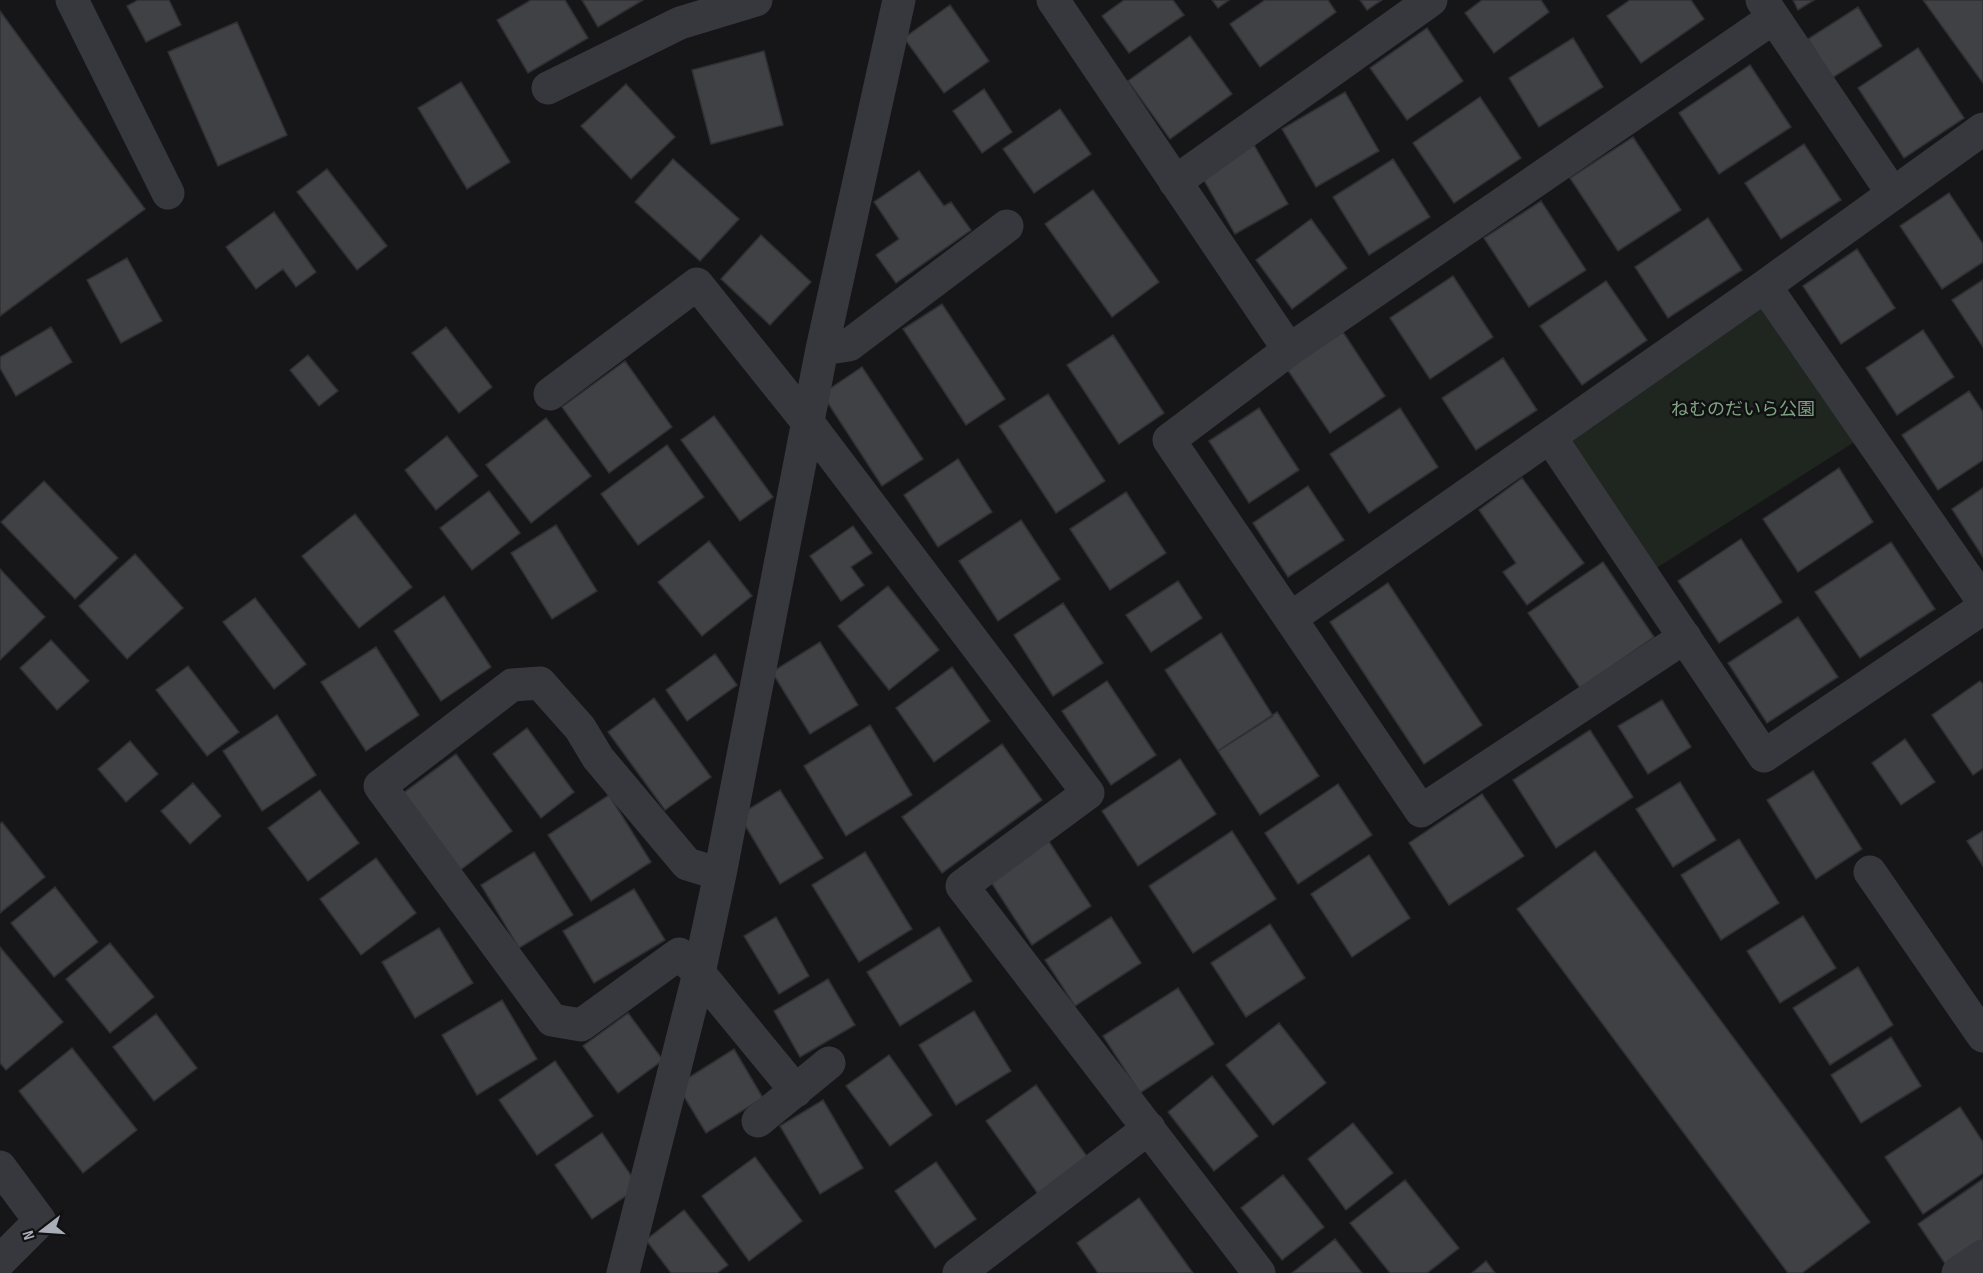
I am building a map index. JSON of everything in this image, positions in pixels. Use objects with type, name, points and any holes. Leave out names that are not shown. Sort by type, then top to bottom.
[{"type":"street","points":[[72,0],[168,193]]},
{"type":"street","points":[[548,88],[680,23],[756,0]]},
{"type":"street","points":[[623,1273],[699,973],[822,349],[899,0]]},
{"type":"street","points":[[1053,0],[1289,350]]},
{"type":"street","points":[[1175,182],[1431,0]]},
{"type":"street","points":[[1685,637],[1421,811],[1169,440],[1289,350],[1767,9],[1893,194]]},
{"type":"street","points":[[1291,618],[1765,286],[1983,130]]},
{"type":"street","points":[[822,349],[849,345],[1007,226]]},
{"type":"street","points":[[550,394],[697,284],[809,424],[1088,793],[962,886],[1259,1273]]},
{"type":"street","points":[[1765,286],[1983,601]]},
{"type":"street","points":[[1550,437],[1764,756],[1983,608]]},
{"type":"street","points":[[720,874],[687,864],[598,758],[580,728],[540,683],[512,685],[380,786],[552,1020],[581,1026],[679,954],[699,973],[796,1091]]},
{"type":"street","points":[[1870,872],[1983,1036]]},
{"type":"street","points":[[758,1120],[829,1063]]},
{"type":"street","points":[[959,1273],[1149,1128]]},
{"type":"street","points":[[0,1167],[40,1221],[0,1262]]},
{"type":"street","points":[[1959,1273],[1983,1256]]},
{"type":"green space","name":"ねむのだいら公園","points":[[1765,286],[1867,434],[1644,576],[1550,437]]},
{"type":"building","points":[[138,0],[169,0],[181,25],[146,42],[127,6]]},
{"type":"building","points":[[531,0],[565,0],[588,38],[528,73],[497,20]]},
{"type":"building","points":[[582,0],[643,0],[598,27]]},
{"type":"building","points":[[1124,0],[1173,0],[1184,15],[1129,53],[1102,16]]},
{"type":"building","points":[[1212,0],[1229,0],[1218,8]]},
{"type":"building","points":[[1265,0],[1328,0],[1336,12],[1260,67],[1230,24]]},
{"type":"building","points":[[1360,0],[1382,0],[1367,10]]},
{"type":"building","points":[[1482,0],[1541,0],[1549,12],[1494,53],[1465,13]]},
{"type":"building","points":[[1630,0],[1691,0],[1704,19],[1641,63],[1607,16]]},
{"type":"building","points":[[1793,0],[1814,0],[1798,10]]},
{"type":"building","points":[[1923,0],[1983,0],[1983,83]]},
{"type":"building","points":[[950,5],[989,61],[944,93],[904,38]]},
{"type":"building","points":[[1858,7],[1882,46],[1832,78],[1808,39]]},
{"type":"building","points":[[0,11],[145,209],[0,316]]},
{"type":"building","points":[[237,22],[287,135],[218,166],[168,52]]},
{"type":"building","points":[[1427,28],[1463,81],[1407,120],[1370,68]]},
{"type":"building","points":[[1190,36],[1232,94],[1170,139],[1128,81]]},
{"type":"building","points":[[1573,38],[1603,87],[1539,127],[1509,78]]},
{"type":"building","points":[[1918,48],[1964,118],[1904,158],[1858,88]]},
{"type":"building","points":[[764,51],[783,125],[711,144],[692,70]]},
{"type":"building","points":[[1750,65],[1791,127],[1719,174],[1679,113]]},
{"type":"building","points":[[461,82],[510,162],[467,189],[418,108]]},
{"type":"building","points":[[626,84],[675,137],[631,179],[581,126]]},
{"type":"building","points":[[984,89],[1012,132],[982,153],[953,111]]},
{"type":"building","points":[[1345,92],[1379,151],[1316,187],[1282,129]]},
{"type":"building","points":[[1480,97],[1521,158],[1454,203],[1413,143]]},
{"type":"building","points":[[1060,109],[1091,154],[1034,193],[1003,149]]},
{"type":"building","points":[[1633,137],[1681,210],[1618,251],[1570,178]]},
{"type":"building","points":[[1804,144],[1841,200],[1781,239],[1745,183]]},
{"type":"building","points":[[1254,145],[1288,204],[1235,234],[1201,175]]},
{"type":"building","points":[[673,159],[739,219],[700,261],[635,202]]},
{"type":"building","points":[[1393,159],[1430,217],[1369,255],[1333,197]]},
{"type":"building","points":[[327,169],[387,246],[357,270],[297,192]]},
{"type":"building","points":[[919,171],[944,206],[951,202],[971,230],[896,283],[876,255],[899,239],[874,202]]},
{"type":"building","points":[[1093,190],[1159,282],[1112,317],[1045,224]]},
{"type":"building","points":[[1949,193],[1983,244],[1983,262],[1942,289],[1900,226]]},
{"type":"building","points":[[1541,201],[1586,270],[1529,307],[1484,238]]},
{"type":"building","points":[[274,212],[316,272],[296,287],[283,269],[256,289],[226,247]]},
{"type":"building","points":[[1708,218],[1742,270],[1668,318],[1635,267]]},
{"type":"building","points":[[1311,219],[1347,268],[1292,309],[1256,260]]},
{"type":"building","points":[[761,235],[811,282],[770,325],[721,279]]},
{"type":"building","points":[[1857,249],[1895,308],[1841,344],[1803,286]]},
{"type":"building","points":[[127,258],[162,321],[121,343],[87,280]]},
{"type":"building","points":[[1453,276],[1493,337],[1430,379],[1390,318]]},
{"type":"building","points":[[1983,280],[1983,347],[1952,300]]},
{"type":"building","points":[[1606,281],[1647,340],[1582,385],[1540,326]]},
{"type":"building","points":[[942,304],[1005,399],[966,425],[903,329]]},
{"type":"building","points":[[51,327],[72,362],[16,396],[0,368],[0,357]]},
{"type":"building","points":[[446,327],[492,387],[459,413],[412,353]]},
{"type":"building","points":[[1923,330],[1954,377],[1897,415],[1866,368]]},
{"type":"building","points":[[1343,332],[1385,396],[1330,433],[1287,369]]},
{"type":"building","points":[[1113,335],[1164,413],[1119,444],[1067,365]]},
{"type":"building","points":[[308,355],[338,391],[319,406],[290,370]]},
{"type":"building","points":[[1503,358],[1537,410],[1476,450],[1442,398]]},
{"type":"building","points":[[625,361],[672,427],[609,473],[562,407]]},
{"type":"building","points":[[862,367],[923,459],[882,486],[822,394]]},
{"type":"building","points":[[1969,391],[1983,412],[1983,460],[1938,490],[1902,435]]},
{"type":"building","points":[[1048,394],[1105,481],[1056,513],[999,426]]},
{"type":"building","points":[[1259,408],[1299,470],[1249,503],[1209,441]]},
{"type":"building","points":[[1400,408],[1438,467],[1369,513],[1330,454]]},
{"type":"building","points":[[714,416],[773,497],[740,521],[681,440]]},
{"type":"building","points":[[546,418],[591,476],[531,523],[486,465]]},
{"type":"building","points":[[447,436],[478,476],[436,510],[405,470]]},
{"type":"building","points":[[667,445],[704,497],[638,545],[601,494]]},
{"type":"building","points":[[958,459],[992,512],[938,547],[904,495]]},
{"type":"building","points":[[1839,468],[1873,522],[1798,572],[1763,519]]},
{"type":"building","points":[[1522,478],[1584,563],[1527,605],[1503,572],[1516,563],[1479,510]]},
{"type":"building","points":[[44,481],[118,558],[75,599],[1,522]]},
{"type":"building","points":[[1308,486],[1344,540],[1288,577],[1253,523]]},
{"type":"building","points":[[1983,488],[1983,557],[1952,509]]},
{"type":"building","points":[[489,491],[520,533],[472,570],[440,528]]},
{"type":"building","points":[[1126,492],[1166,553],[1110,590],[1070,529]]},
{"type":"building","points":[[355,514],[412,587],[359,628],[302,556]]},
{"type":"building","points":[[1021,520],[1060,579],[998,621],[959,561]]},
{"type":"building","points":[[556,525],[597,591],[552,619],[511,553]]},
{"type":"building","points":[[853,526],[872,553],[851,567],[864,585],[841,601],[810,556]]},
{"type":"building","points":[[1741,539],[1782,602],[1719,643],[1678,581]]},
{"type":"building","points":[[709,541],[752,596],[702,636],[658,582]]},
{"type":"building","points":[[1891,542],[1935,609],[1860,658],[1815,592]]},
{"type":"building","points":[[135,554],[183,608],[127,659],[79,606]]},
{"type":"building","points":[[1603,562],[1654,637],[1580,688],[1528,613]]},
{"type":"building","points":[[0,569],[45,617],[0,660]]},
{"type":"building","points":[[1178,581],[1202,618],[1151,652],[1126,615]]},
{"type":"building","points":[[1388,583],[1482,725],[1424,764],[1330,622]]},
{"type":"building","points":[[888,586],[939,650],[889,690],[838,626]]},
{"type":"building","points":[[444,596],[491,667],[441,701],[394,631]]},
{"type":"building","points":[[255,598],[306,664],[274,689],[223,622]]},
{"type":"building","points":[[1063,603],[1103,663],[1053,696],[1014,635]]},
{"type":"building","points":[[1798,617],[1838,677],[1767,723],[1728,663]]},
{"type":"building","points":[[1221,633],[1273,716],[1218,751],[1165,670]]},
{"type":"building","points":[[51,640],[89,681],[57,710],[20,668]]},
{"type":"building","points":[[820,642],[858,705],[810,734],[772,672]]},
{"type":"building","points":[[376,647],[419,715],[366,751],[321,682]]},
{"type":"building","points":[[715,654],[737,685],[687,721],[666,690]]},
{"type":"building","points":[[188,666],[239,732],[207,756],[156,690]]},
{"type":"building","points":[[952,667],[990,721],[934,762],[896,708]]},
{"type":"building","points":[[1107,681],[1156,755],[1111,785],[1062,711]]},
{"type":"building","points":[[1980,681],[1983,684],[1983,768],[1973,775],[1932,715]]},
{"type":"building","points":[[654,698],[711,777],[665,810],[608,732]]},
{"type":"building","points":[[1662,700],[1691,747],[1648,774],[1618,726]]},
{"type":"building","points":[[1277,712],[1319,776],[1260,815],[1218,751]]},
{"type":"building","points":[[277,715],[316,775],[262,811],[223,751]]},
{"type":"building","points":[[870,725],[912,795],[846,836],[804,766]]},
{"type":"building","points":[[527,728],[574,792],[541,818],[493,754]]},
{"type":"building","points":[[1590,730],[1633,797],[1556,848],[1513,780]]},
{"type":"building","points":[[1905,739],[1935,782],[1901,805],[1872,763]]},
{"type":"building","points":[[130,741],[158,774],[126,802],[98,769]]},
{"type":"building","points":[[1002,744],[1042,800],[942,873],[902,817]]},
{"type":"building","points":[[456,754],[512,831],[459,871],[402,794]]},
{"type":"building","points":[[1180,759],[1216,814],[1138,866],[1102,811]]},
{"type":"building","points":[[1813,771],[1862,849],[1816,879],[1767,800]]},
{"type":"building","points":[[1680,782],[1716,840],[1673,867],[1636,809]]},
{"type":"building","points":[[193,783],[221,816],[190,844],[161,811]]},
{"type":"building","points":[[1338,784],[1372,835],[1298,884],[1265,833]]},
{"type":"building","points":[[320,790],[359,843],[308,881],[268,828]]},
{"type":"building","points":[[780,790],[823,858],[780,884],[739,815]]},
{"type":"building","points":[[1482,794],[1524,856],[1449,905],[1409,843]]},
{"type":"building","points":[[609,795],[651,862],[591,901],[548,835]]},
{"type":"building","points":[[2,822],[45,877],[0,913],[0,824]]},
{"type":"building","points":[[1232,831],[1276,899],[1193,953],[1149,886]]},
{"type":"building","points":[[1983,831],[1983,866],[1967,841]]},
{"type":"building","points":[[1046,837],[1091,906],[1032,945],[987,876]]},
{"type":"building","points":[[1739,839],[1779,903],[1721,940],[1681,875]]},
{"type":"building","points":[[1595,851],[1870,1222],[1802,1273],[1788,1273],[1517,909]]},
{"type":"building","points":[[534,852],[573,915],[519,948],[481,885]]},
{"type":"building","points":[[865,852],[912,929],[859,962],[812,885]]},
{"type":"building","points":[[1369,855],[1410,918],[1352,957],[1311,894]]},
{"type":"building","points":[[376,858],[416,913],[361,955],[320,899]]},
{"type":"building","points":[[55,887],[98,942],[54,977],[11,923]]},
{"type":"building","points":[[634,889],[665,940],[594,983],[563,931]]},
{"type":"building","points":[[1803,916],[1836,968],[1780,1003],[1747,951]]},
{"type":"building","points":[[776,917],[809,976],[779,994],[744,936]]},
{"type":"building","points":[[1111,917],[1141,963],[1075,1006],[1045,960]]},
{"type":"building","points":[[1270,924],[1305,978],[1246,1017],[1211,963]]},
{"type":"building","points":[[939,927],[972,981],[900,1026],[867,972]]},
{"type":"building","points":[[439,928],[473,983],[415,1018],[382,962]]},
{"type":"building","points":[[110,943],[154,997],[110,1033],[66,979]]},
{"type":"building","points":[[0,947],[63,1022],[6,1070],[0,1063]]},
{"type":"building","points":[[1858,967],[1893,1025],[1830,1065],[1793,1008]]},
{"type":"building","points":[[828,979],[855,1025],[800,1057],[774,1011]]},
{"type":"building","points":[[1178,988],[1214,1044],[1140,1093],[1103,1036]]},
{"type":"building","points":[[502,1000],[537,1059],[477,1095],[442,1035]]},
{"type":"building","points":[[974,1011],[1011,1071],[956,1105],[919,1045]]},
{"type":"building","points":[[628,1013],[663,1060],[618,1093],[583,1046]]},
{"type":"building","points":[[156,1014],[197,1068],[154,1101],[113,1047]]},
{"type":"building","points":[[1279,1023],[1326,1083],[1273,1125],[1226,1065]]},
{"type":"building","points":[[1891,1037],[1921,1086],[1861,1123],[1831,1075]]},
{"type":"building","points":[[72,1048],[137,1130],[83,1173],[19,1091]]},
{"type":"building","points":[[734,1049],[763,1098],[706,1133],[677,1085]]},
{"type":"building","points":[[889,1055],[932,1115],[890,1146],[846,1086]]},
{"type":"building","points":[[555,1061],[593,1116],[537,1155],[499,1100]]},
{"type":"building","points":[[1212,1076],[1258,1136],[1214,1171],[1168,1112]]},
{"type":"building","points":[[1036,1085],[1091,1162],[1041,1198],[986,1121]]},
{"type":"building","points":[[823,1100],[863,1168],[820,1194],[780,1126]]},
{"type":"building","points":[[1960,1107],[1983,1142],[1983,1173],[1923,1214],[1885,1157]]},
{"type":"building","points":[[1353,1123],[1393,1173],[1346,1210],[1308,1159]]},
{"type":"building","points":[[602,1133],[639,1187],[592,1219],[555,1165]]},
{"type":"building","points":[[755,1157],[802,1221],[749,1261],[702,1196]]},
{"type":"building","points":[[936,1162],[976,1219],[935,1248],[895,1191]]},
{"type":"building","points":[[1283,1175],[1324,1227],[1282,1260],[1241,1208]]},
{"type":"building","points":[[1983,1179],[1983,1244],[1948,1268],[1918,1224]]},
{"type":"building","points":[[1405,1180],[1459,1248],[1427,1273],[1390,1273],[1350,1223]]},
{"type":"building","points":[[1139,1198],[1193,1273],[1098,1273],[1077,1243]]},
{"type":"building","points":[[684,1210],[728,1265],[717,1273],[671,1273],[646,1240]]},
{"type":"building","points":[[1335,1239],[1362,1273],[1292,1273]]},
{"type":"building","points":[[1486,1261],[1495,1273],[1472,1273]]}]
